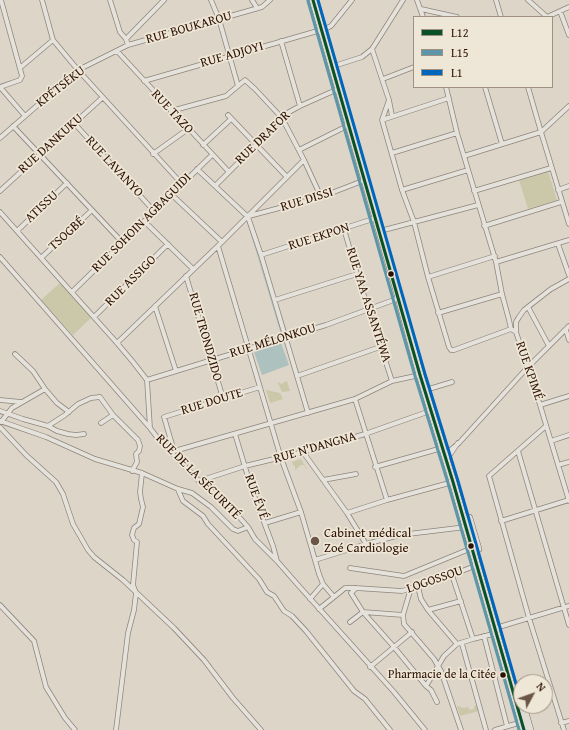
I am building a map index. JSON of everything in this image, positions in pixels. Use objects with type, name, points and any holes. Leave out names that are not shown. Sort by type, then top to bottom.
[{"type":"highway","points":[[313,0],[323,29]]},
{"type":"highway","points":[[317,0],[338,88],[376,218],[382,230]]},
{"type":"highway","points":[[333,67],[429,389],[472,548],[513,675]]},
{"type":"highway","points":[[401,297],[430,411],[471,527],[524,730]]},
{"type":"highway","points":[[525,714],[530,730]]},
{"type":"street","points":[[0,0],[21,67],[22,76],[20,80],[0,87],[25,116]]},
{"type":"street","points":[[42,0],[53,40],[102,98],[182,184]]},
{"type":"street","points":[[110,0],[120,32],[126,39],[128,45]]},
{"type":"street","points":[[126,39],[164,0]]},
{"type":"street","points":[[211,0],[219,19],[238,86]]},
{"type":"street","points":[[252,0],[257,8]]},
{"type":"street","name":"RUE BOUKAROU","points":[[128,45],[262,7],[270,0]]},
{"type":"street","points":[[323,29],[331,26],[352,0]]},
{"type":"street","points":[[333,67],[362,57],[372,49],[403,0]]},
{"type":"street","points":[[417,0],[423,16]]},
{"type":"street","points":[[496,0],[501,16]]},
{"type":"street","points":[[528,0],[546,16]]},
{"type":"street","points":[[550,16],[569,7]]},
{"type":"street","points":[[421,8],[453,16]]},
{"type":"street","points":[[560,12],[569,35]]},
{"type":"street","name":"RUE ADJOYI","points":[[144,81],[323,29]]},
{"type":"street","points":[[21,67],[53,40]]},
{"type":"street","points":[[281,41],[300,106]]},
{"type":"street","name":"KPÉTSÉKU","points":[[0,138],[78,70],[128,45]]},
{"type":"street","points":[[372,49],[383,79],[392,116]]},
{"type":"street","name":"RUE TAZO","points":[[117,51],[228,172]]},
{"type":"street","points":[[383,79],[413,67]]},
{"type":"street","points":[[171,111],[226,96],[245,80],[255,88],[282,118],[321,197]]},
{"type":"street","name":"RUE DRAFOR","points":[[215,186],[282,118],[294,108],[338,88]]},
{"type":"street","name":"RUE KPIMÉ","points":[[446,88],[456,133],[484,226],[495,256],[502,294],[511,329],[516,332],[569,501]]},
{"type":"street","points":[[485,88],[502,144]]},
{"type":"street","points":[[528,88],[540,132],[569,224]]},
{"type":"street","name":"RUE DANKUKU","points":[[0,191],[102,98]]},
{"type":"street","points":[[382,120],[449,98]]},
{"type":"street","points":[[389,100],[382,120],[402,190],[414,222],[438,313],[449,347],[451,350],[454,350],[511,329]]},
{"type":"street","points":[[464,156],[540,132],[569,106]]},
{"type":"street","points":[[203,145],[229,117],[287,177]]},
{"type":"street","name":"RUE LAVANYO","points":[[74,124],[154,211]]},
{"type":"street","points":[[299,150],[349,125]]},
{"type":"street","points":[[13,126],[122,242]]},
{"type":"street","points":[[153,154],[188,129]]},
{"type":"street","points":[[392,153],[456,133]]},
{"type":"street","name":"RUE SOHOIN AGBAGUIDI","points":[[72,292],[212,155]]},
{"type":"street","points":[[117,343],[248,217],[304,160]]},
{"type":"street","points":[[474,191],[551,168]]},
{"type":"street","points":[[197,169],[248,217],[275,300],[308,412]]},
{"type":"street","points":[[402,190],[468,170]]},
{"type":"street","name":"RUE DISSI","points":[[248,217],[321,197],[365,180]]},
{"type":"street","name":"ATISSU","points":[[17,231],[67,184]]},
{"type":"street","points":[[558,190],[569,186]]},
{"type":"street","points":[[171,194],[222,242]]},
{"type":"street","points":[[484,226],[561,202]]},
{"type":"street","points":[[382,230],[478,205]]},
{"type":"street","name":"TSOGBÉ","points":[[41,258],[92,210]]},
{"type":"street","points":[[0,212],[117,343],[146,380]]},
{"type":"street","name":"RUE EKPON","points":[[261,256],[376,218]]},
{"type":"street","points":[[144,221],[193,269]]},
{"type":"street","name":"RUE YAA ASSANTÉWA","points":[[344,229],[392,382]]},
{"type":"street","points":[[496,262],[569,240]]},
{"type":"street","name":"RUE ASSIGO","points":[[94,317],[168,244]]},
{"type":"street","points":[[558,244],[569,275]]},
{"type":"street","points":[[218,246],[281,458],[301,512],[319,574],[323,584],[334,597],[319,609]]},
{"type":"street","points":[[428,277],[495,256]]},
{"type":"street","points":[[0,257],[150,428]]},
{"type":"street","points":[[275,300],[357,274]]},
{"type":"street","name":"RUE TRONDZIDO","points":[[186,276],[223,398]]},
{"type":"street","points":[[516,332],[516,322],[528,307],[551,288],[569,279]]},
{"type":"street","points":[[438,313],[502,294]]},
{"type":"street","name":"RUE MÉLONKOU","points":[[146,380],[326,325],[401,297]]},
{"type":"street","points":[[155,306],[176,371]]},
{"type":"street","points":[[528,307],[549,346]]},
{"type":"street","points":[[375,468],[446,453],[459,443],[527,368],[567,328]]},
{"type":"street","points":[[567,328],[569,340]]},
{"type":"street","points":[[297,376],[380,347]]},
{"type":"street","points":[[15,354],[33,371],[57,403],[69,412]]},
{"type":"street","points":[[173,452],[354,399],[392,382],[420,375]]},
{"type":"street","name":"RUE DE LA SÉCURITÉ","points":[[146,380],[150,428],[160,441],[173,452],[199,481],[226,503],[248,527],[255,539],[277,561],[370,667],[394,692],[425,730]]},
{"type":"street","points":[[429,389],[452,382]]},
{"type":"street","name":"RUE DOUTE","points":[[173,452],[164,417],[260,387]]},
{"type":"street","points":[[45,389],[21,402],[0,422],[46,437],[95,459],[142,473],[178,489],[192,492],[201,498],[233,529],[238,531],[248,527]]},
{"type":"street","points":[[540,405],[569,396]]},
{"type":"street","points":[[48,426],[78,404],[96,397],[100,397],[113,415],[138,440],[140,446],[139,451],[136,454],[136,465],[132,471]]},
{"type":"street","points":[[354,399],[375,468],[387,500]]},
{"type":"street","points":[[0,400],[21,402]]},
{"type":"street","points":[[0,411],[48,426],[57,431],[76,435],[84,434]]},
{"type":"street","name":"RUE N'DANGNA","points":[[199,481],[245,466],[281,458],[365,434],[430,411]]},
{"type":"street","points":[[101,423],[113,415]]},
{"type":"street","points":[[546,426],[489,476],[529,618],[564,730]]},
{"type":"street","points":[[0,427],[56,482],[63,494],[72,524],[82,543],[94,557],[123,580],[174,628],[204,660],[233,698],[261,730]]},
{"type":"street","name":"RUE ÉVÉ","points":[[235,434],[252,490],[265,523],[277,561]]},
{"type":"street","points":[[551,441],[569,435]]},
{"type":"street","points":[[518,451],[550,562],[567,607],[569,625]]},
{"type":"street","points":[[303,452],[366,544]]},
{"type":"street","points":[[558,465],[569,462]]},
{"type":"street","points":[[116,730],[128,632],[134,610],[136,593],[134,585],[137,542],[134,540],[132,535],[134,528],[139,524],[143,506],[140,492],[142,473]]},
{"type":"street","points":[[323,480],[356,474]]},
{"type":"street","points":[[346,513],[453,482]]},
{"type":"street","points":[[178,489],[184,501],[203,516],[208,524],[259,579],[267,592],[274,596],[284,611],[292,616],[306,631],[354,691],[365,699],[390,730]]},
{"type":"street","points":[[501,521],[569,501]]},
{"type":"street","points":[[265,523],[301,512]]},
{"type":"street","points":[[315,560],[400,535],[466,527]]},
{"type":"street","points":[[350,568],[404,576],[472,548]]},
{"type":"street","name":"LOGOSSOU","points":[[334,597],[345,588],[398,592],[418,587],[478,565]]},
{"type":"street","points":[[452,575],[473,639]]},
{"type":"street","points":[[310,599],[323,584]]},
{"type":"street","points":[[418,587],[421,599],[428,610],[460,644],[486,730]]},
{"type":"street","points":[[356,588],[351,593],[362,612],[431,690],[437,702]]},
{"type":"street","points":[[411,588],[403,615],[404,624],[438,665],[461,730]]},
{"type":"street","points":[[428,610],[461,601]]},
{"type":"street","points":[[0,605],[34,641],[46,687],[65,718],[75,730]]},
{"type":"street","points":[[426,686],[444,656],[460,644],[529,618],[567,607]]},
{"type":"street","points":[[350,622],[362,612],[403,615]]},
{"type":"street","points":[[370,667],[412,632]]},
{"type":"street","points":[[484,636],[507,726]]},
{"type":"street","points":[[561,723],[569,720]]},
{"type":"street","points":[[495,730],[522,722]]},
{"type":"shaded area","points":[[548,171],[557,200],[528,209],[519,180]]},
{"type":"shaded area","points":[[61,282],[92,317],[73,335],[41,300]]},
{"type":"shaded area","points":[[281,343],[289,365],[262,375],[254,352]]},
{"type":"shaded area","points":[[287,381],[290,391],[282,392],[278,383],[279,382],[281,384]]},
{"type":"shaded area","points":[[266,390],[280,393],[283,399],[270,403]]},
{"type":"shaded area","points":[[301,459],[307,469],[304,465],[301,465],[295,470],[295,466],[292,462]]},
{"type":"shaded area","points":[[477,704],[479,711],[460,716],[457,706],[464,708],[468,707],[470,710],[474,709]]},
{"type":"waterway","points":[[248,223],[282,336]]},
{"type":"waterway","points":[[278,306],[287,333]]},
{"type":"waterway","points":[[284,341],[288,351]]},
{"type":"transit line","name":"L12","points":[[313,0],[420,375],[453,482],[524,730]]},
{"type":"transit line","name":"L1","points":[[318,0],[425,374],[458,481],[513,674]]},
{"type":"transit line","name":"L15","points":[[308,1],[415,376],[448,483],[519,730]]},
{"type":"place","name":"Cabinet médical Zoé Cardiologie","points":[[315,541]]},
{"type":"place","name":"Pharmacie de la Citée","points":[[503,675]]}]
